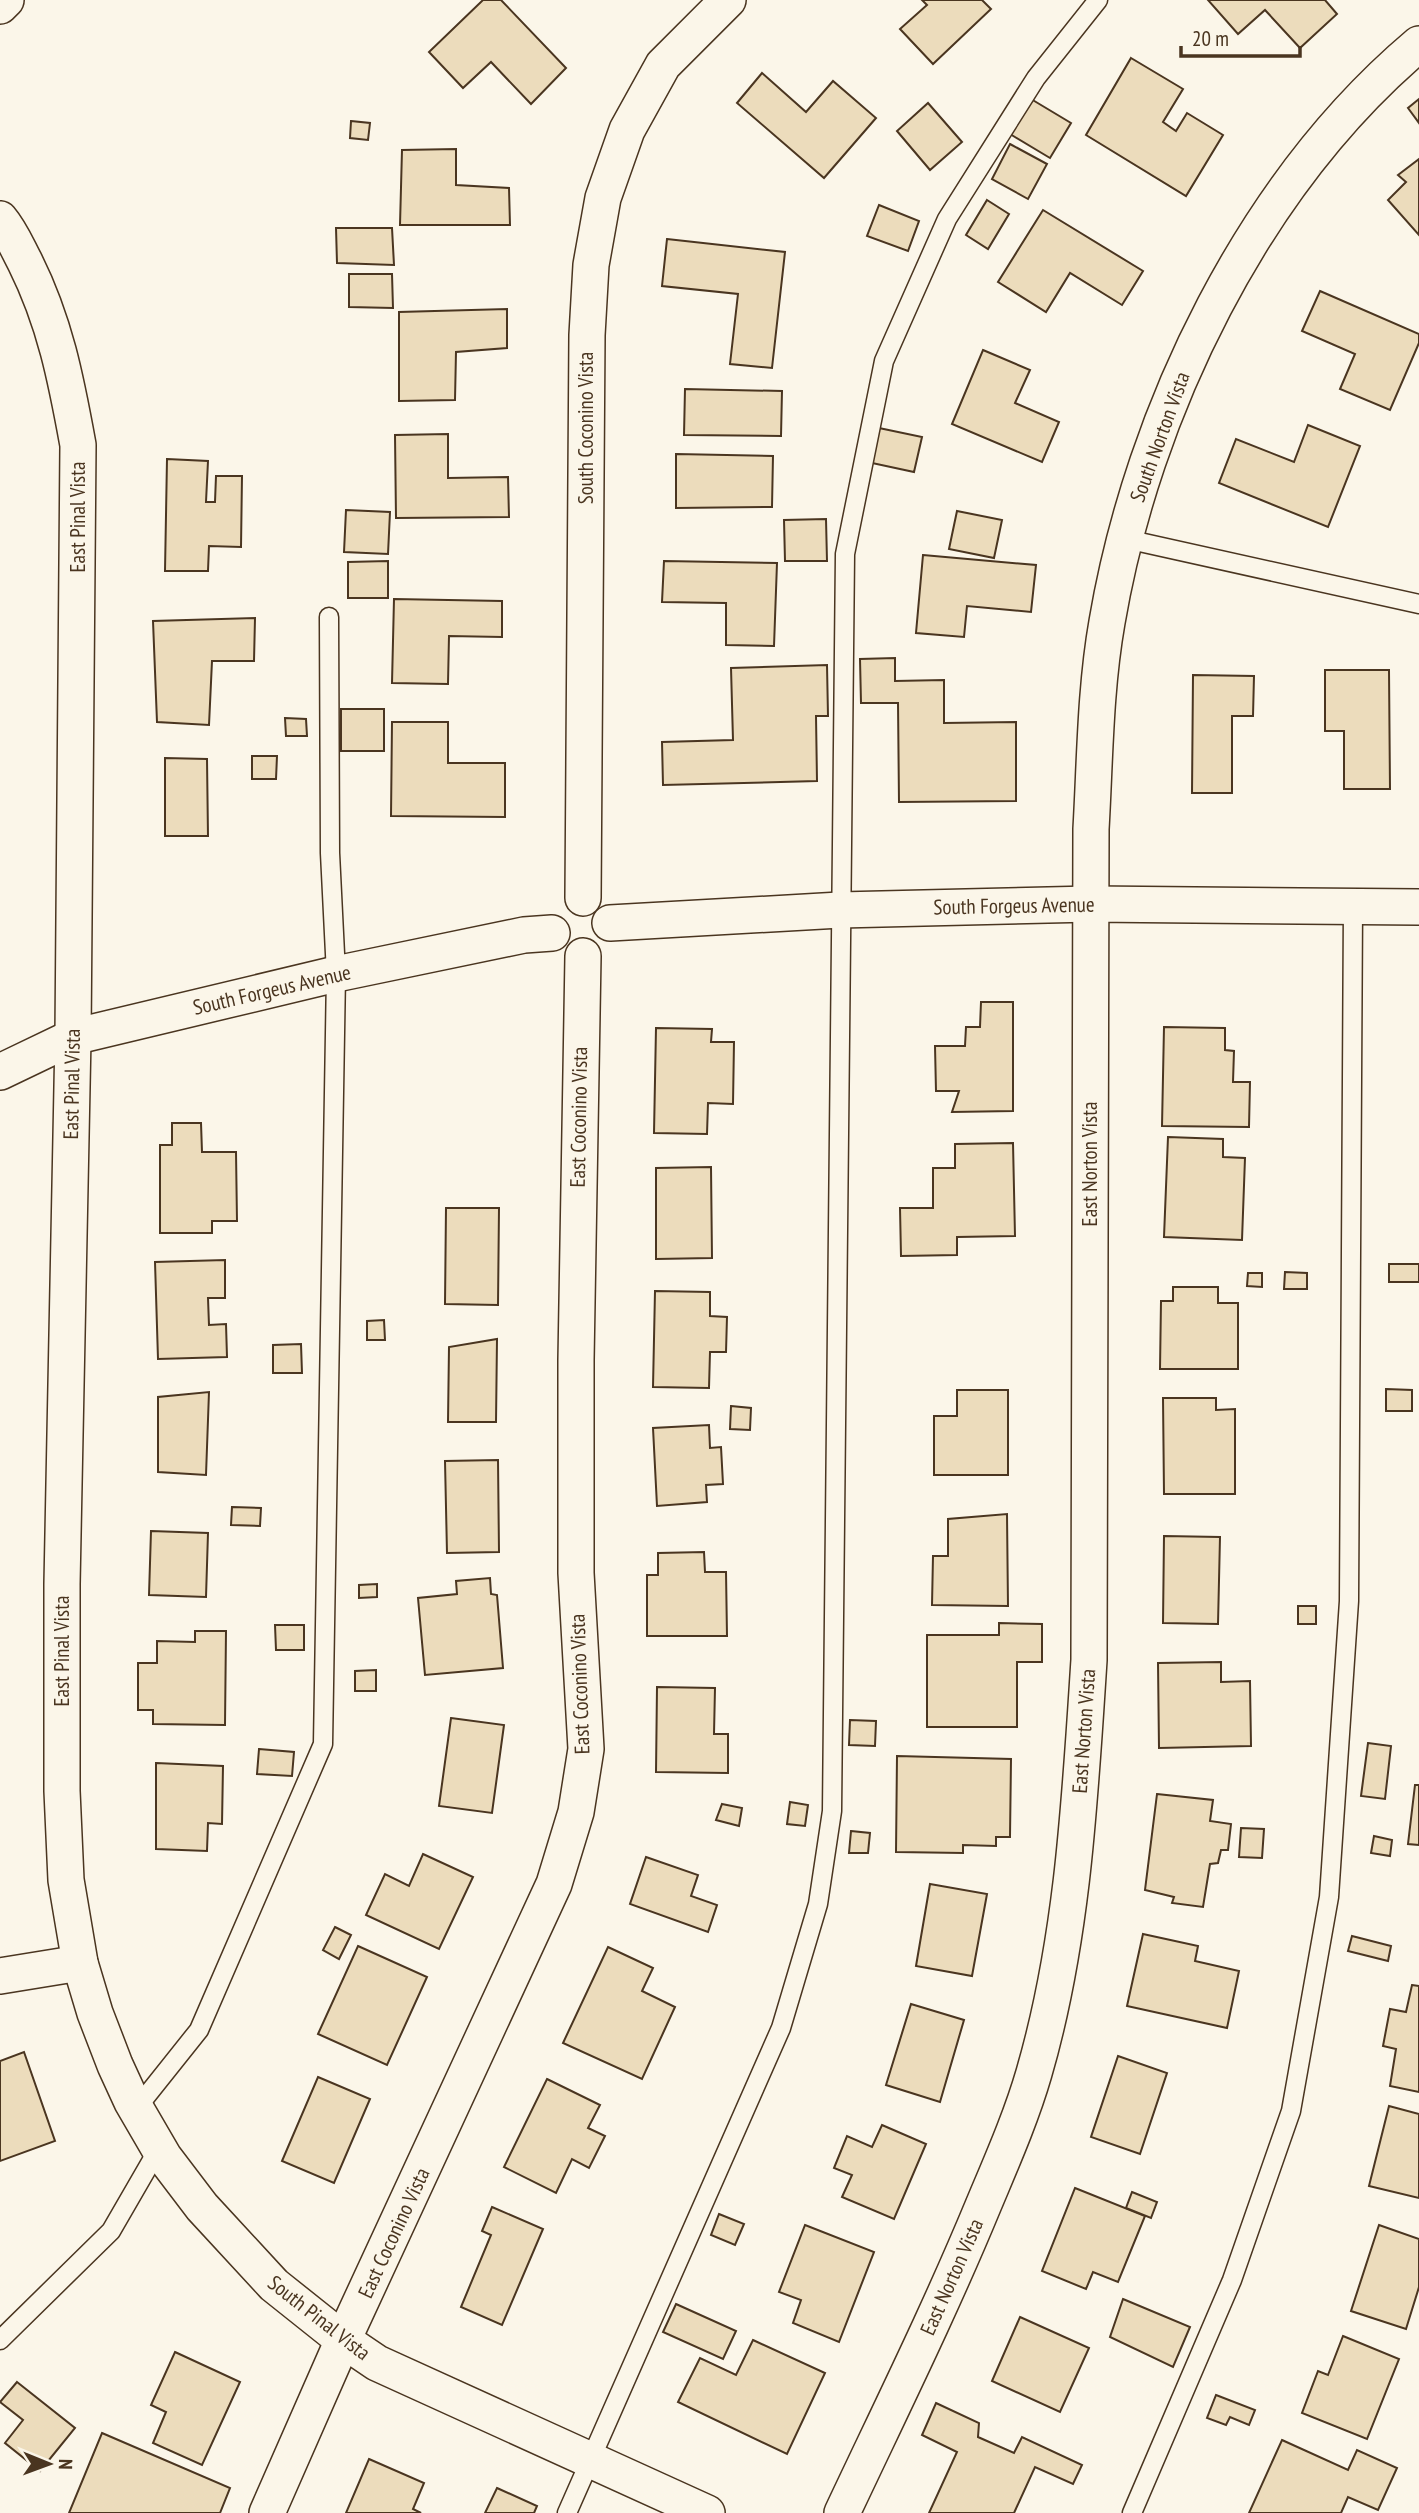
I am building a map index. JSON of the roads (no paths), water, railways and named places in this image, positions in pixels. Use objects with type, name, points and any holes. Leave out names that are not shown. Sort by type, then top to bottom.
[{"type":"street","points":[[0,6],[6,0]]},
{"type":"street","name":"South Coconino Vista","points":[[583,898],[587,335],[591,265],[603,198],[627,130],[663,65],[728,0]]},
{"type":"street","name":"South Norton Vista","points":[[1091,904],[1091,829],[1097,717],[1107,623],[1129,522],[1172,395],[1207,321],[1244,254],[1311,156],[1363,97],[1419,44]]},
{"type":"street","name":"East Pinal Vista","points":[[0,219],[8,229],[41,293],[63,363],[78,445],[73,1037],[62,1584],[62,1791],[66,1881],[80,1963]]},
{"type":"street","points":[[583,898],[603,908],[610,923],[605,944],[598,951],[583,957],[570,955],[562,949],[555,942],[552,933],[554,914],[560,906],[583,898]]},
{"type":"street","name":"South Forgeus Avenue","points":[[610,923],[840,910],[1091,904],[1419,907]]},
{"type":"street","name":"East Norton Vista","points":[[842,2513],[949,2288],[1016,2123],[1034,2073],[1063,1929],[1080,1791],[1089,1660],[1091,904]]},
{"type":"street","name":"South Forgeus Avenue","points":[[0,1072],[73,1037],[336,974],[524,935],[552,933]]},
{"type":"street","name":"East Coconino Vista","points":[[267,2513],[343,2340],[554,1885],[576,1812],[586,1749],[576,1573],[576,1360],[583,957]]},
{"type":"street","points":[[0,1976],[80,1963]]},
{"type":"street","name":"South Pinal Vista","points":[[80,1963],[95,2012],[136,2109],[159,2148],[202,2207],[274,2285],[343,2340],[377,2363],[707,2513]]},
{"type":"lane","points":[[567,2513],[781,2028],[818,1904],[832,1811],[845,554],[884,360],[947,219],[1036,78],[1098,0]]},
{"type":"lane","points":[[1126,539],[1419,604]]},
{"type":"lane","points":[[136,2109],[199,2030],[323,1744],[336,974],[330,853],[329,617]]},
{"type":"lane","points":[[1132,2513],[1232,2280],[1291,2111],[1329,1898],[1349,1601],[1353,906]]},
{"type":"lane","points":[[0,2340],[111,2231],[159,2148]]}]
